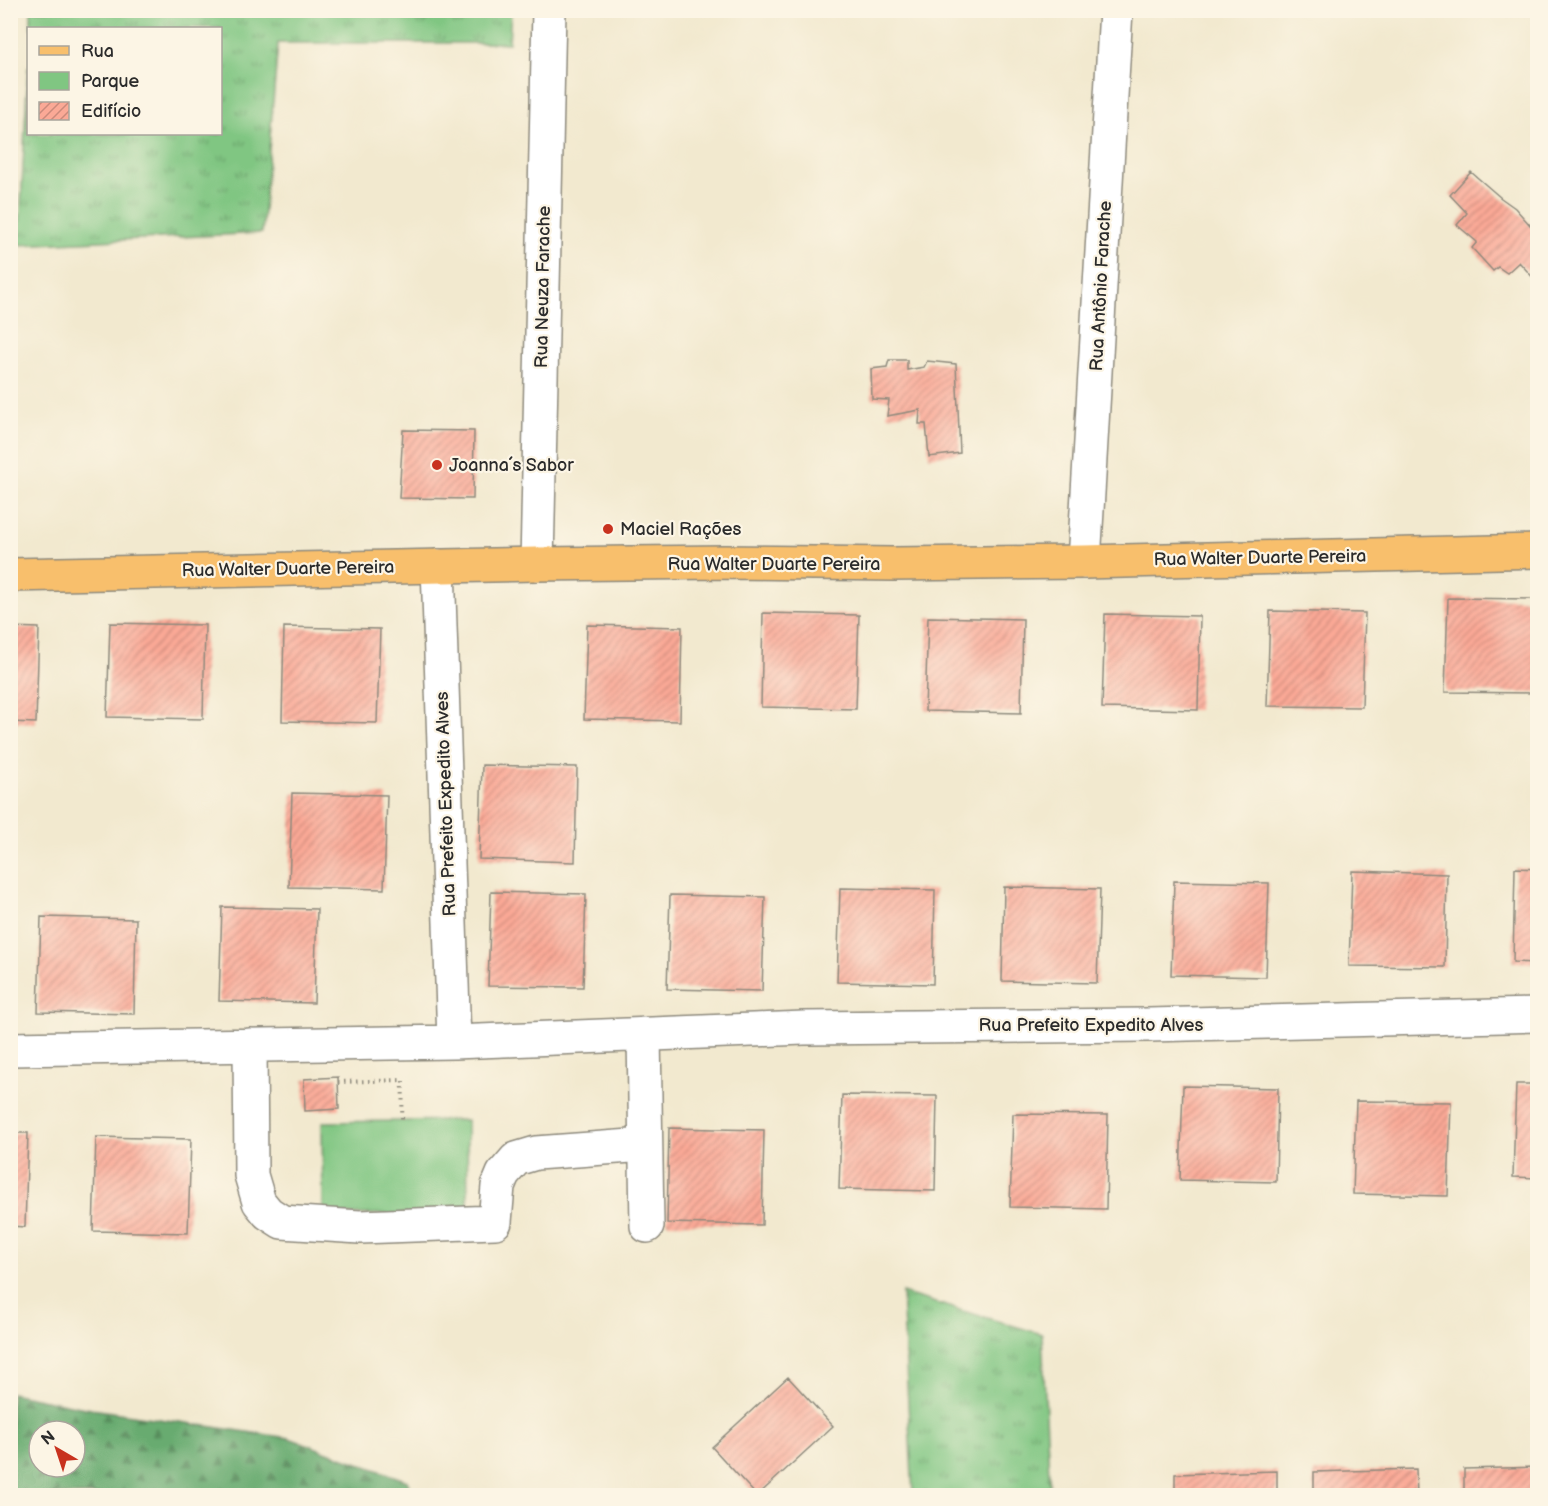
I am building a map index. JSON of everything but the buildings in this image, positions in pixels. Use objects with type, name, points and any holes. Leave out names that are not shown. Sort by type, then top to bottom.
[{"type":"main road","name":"Rua Walter Duarte Pereira","points":[[10,575],[537,564],[1084,562],[1538,551]]},
{"type":"street","name":"Rua Neuza Farache","points":[[537,564],[549,10]]},
{"type":"street","name":"Rua Antônio Farache","points":[[1084,562],[1116,10]]},
{"type":"street","name":"Rua Prefeito Expedito Alves","points":[[438,566],[454,1042]]},
{"type":"street","name":"Rua Prefeito Expedito Alves","points":[[10,1049],[454,1042],[804,1028],[1149,1025],[1538,1015]]},
{"type":"street","points":[[644,1034],[647,1226]]},
{"type":"street","points":[[250,1045],[252,1182],[259,1202],[268,1213],[282,1222],[360,1227],[495,1222],[498,1186],[503,1174],[516,1159],[536,1153],[645,1145]]},
{"type":"path","points":[[338,1082],[403,1080],[402,1121]]},
{"type":"green space","points":[[32,10],[511,11],[509,43],[278,43],[262,233],[19,245],[27,86],[27,135],[222,135],[222,27],[31,27]]},
{"type":"green space","points":[[467,1120],[468,1213],[323,1215],[322,1122]]},
{"type":"green space","points":[[902,1293],[1042,1334],[1050,1495],[913,1495]]},
{"type":"green space","points":[[11,1393],[85,1408],[289,1438],[408,1481],[410,1495],[11,1495]]},
{"type":"place","name":"Joanna´s Sabor","points":[[437,465]]},
{"type":"place","name":"Maciel Rações","points":[[608,529]]}]
